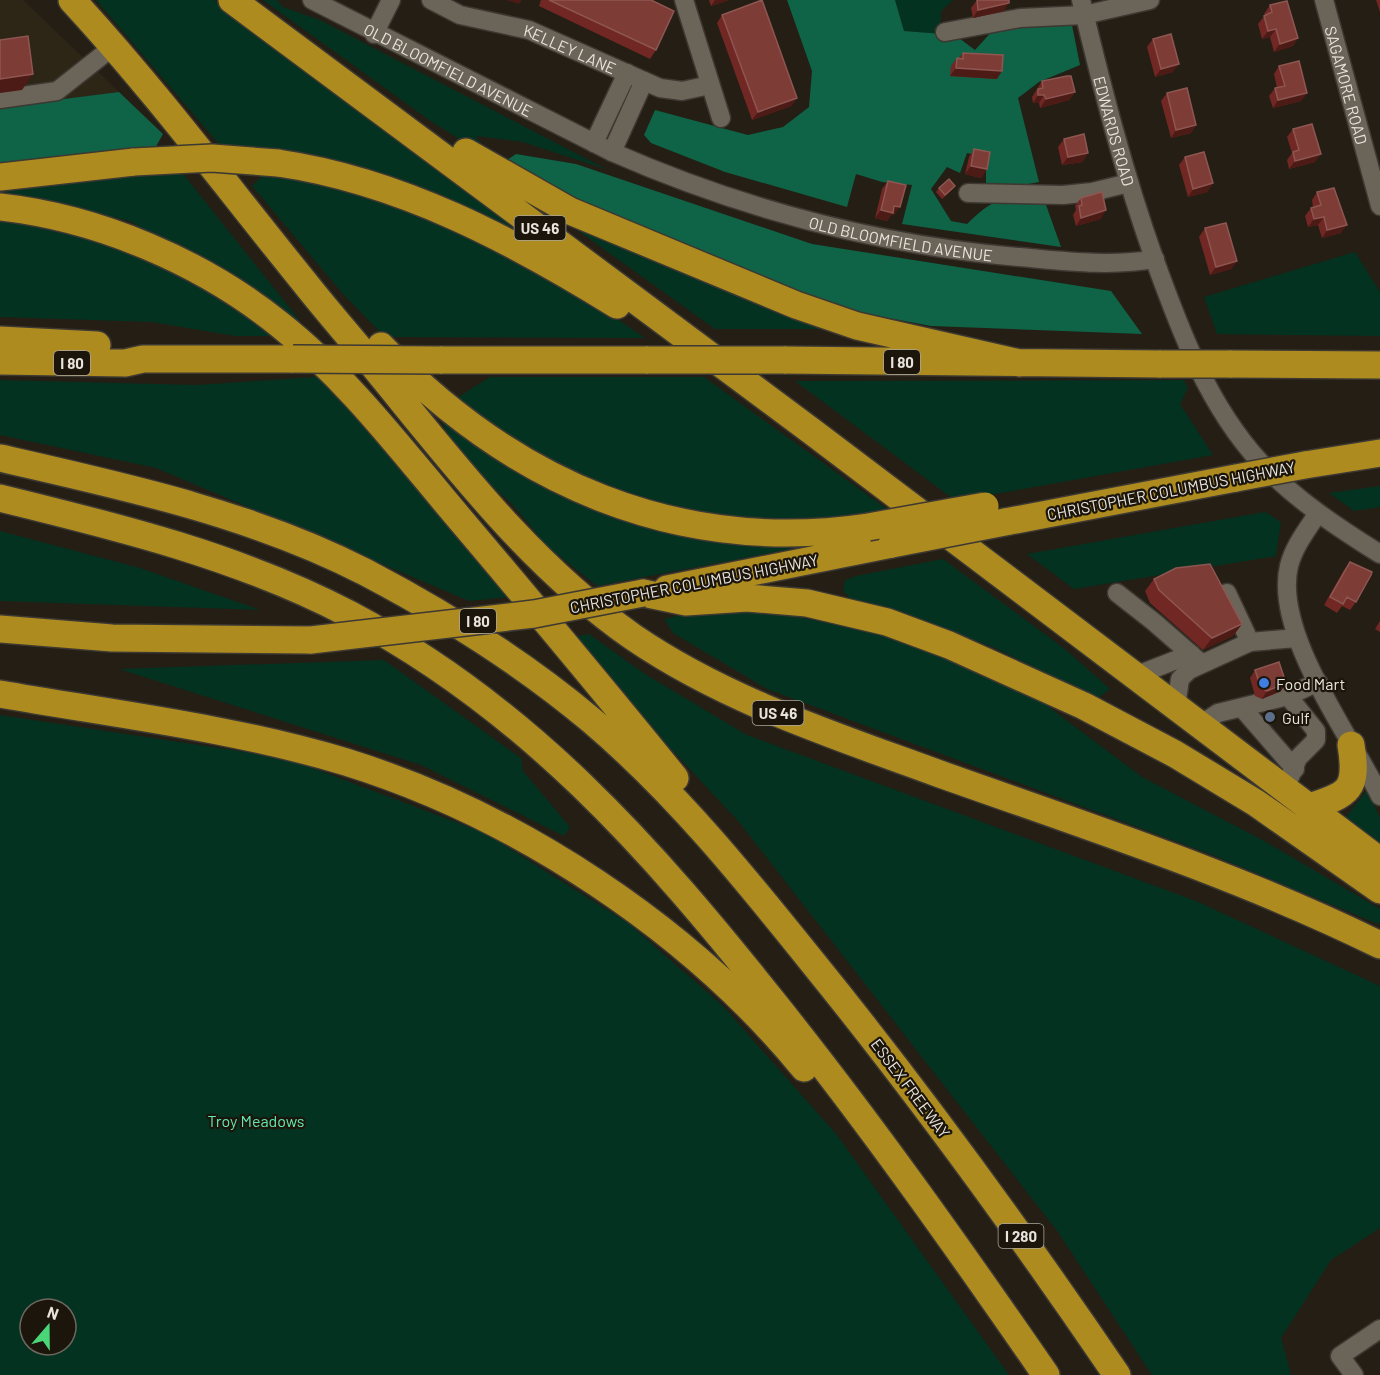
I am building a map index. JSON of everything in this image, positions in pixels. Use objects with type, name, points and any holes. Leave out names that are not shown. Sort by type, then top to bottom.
[{"type":"highway","name":"US 46","points":[[72,0],[114,46],[416,420],[522,541],[575,591],[619,626],[665,657],[702,678],[783,716],[1245,885],[1380,945]]},
{"type":"highway","name":"US 46","points":[[232,0],[673,327],[1200,725],[1290,779],[1308,807],[1380,861]]},
{"type":"highway","points":[[407,128],[428,128],[510,180],[570,211],[778,298],[857,326],[1020,363]]},
{"type":"highway","points":[[0,177],[134,162],[212,158],[278,163],[346,176],[423,202],[544,261],[645,323],[673,327]]},
{"type":"highway","points":[[0,207],[55,217],[117,235],[207,276],[280,325],[377,420],[604,691],[686,792],[688,814]]},
{"type":"highway","points":[[307,285],[328,291],[408,374],[461,418],[513,454],[589,494],[666,520],[733,531],[799,534],[995,514]]},
{"type":"highway","points":[[0,340],[125,347],[143,359]]},
{"type":"highway","name":"I 80","points":[[0,361],[125,363],[143,359],[784,360],[1380,365]]},
{"type":"highway","name":"CHRISTOPHER COLUMBUS HIGHWAY","points":[[0,629],[123,639],[311,640],[493,619],[643,593],[892,544],[995,514],[1128,483],[1161,492],[1380,453]]},
{"type":"highway","name":"ESSEX FREEWAY","points":[[0,458],[169,500],[233,519],[363,571],[445,616],[547,686],[628,754],[688,814],[757,893],[889,1059],[975,1172],[1117,1375]]},
{"type":"highway","points":[[0,498],[153,538],[265,575],[317,598],[394,639],[482,700],[529,737],[596,797],[700,910],[826,1068],[1046,1375]]},
{"type":"highway","points":[[643,593],[686,602],[747,598],[807,603],[887,622],[949,645],[1084,706],[1175,754],[1256,803],[1380,890]]},
{"type":"highway","points":[[0,694],[218,731],[284,745],[398,780],[453,802],[514,833],[574,867],[623,901],[700,964],[784,1045],[920,1197]]},
{"type":"highway","points":[[1308,807],[1332,800],[1348,790],[1355,775],[1352,745]]},
{"type":"street","name":"OLD BLOOMFIELD AVENUE","points":[[312,0],[374,34],[612,152],[687,183],[766,210],[842,230],[906,243],[974,253],[1082,262],[1130,263],[1155,258]]},
{"type":"street","points":[[374,34],[391,0]]},
{"type":"street","name":"KELLEY LANE","points":[[431,0],[460,15],[529,30],[672,91],[710,85]]},
{"type":"street","points":[[684,0],[721,118]]},
{"type":"street","points":[[945,32],[1083,8],[1150,0]]},
{"type":"street","name":"SAGAMORE ROAD","points":[[1324,0],[1380,206]]},
{"type":"street","name":"EDWARDS ROAD","points":[[1083,8],[1129,183],[1155,258]]},
{"type":"street","points":[[0,99],[57,91],[114,46]]},
{"type":"street","points":[[594,143],[627,73]]},
{"type":"street","points":[[612,152],[644,81]]},
{"type":"street","points":[[969,193],[1063,195],[1092,192],[1129,183]]},
{"type":"street","points":[[1155,258],[1184,336],[1207,386],[1232,427],[1260,462],[1318,513],[1380,554]]},
{"type":"street","points":[[1318,513],[1297,546],[1289,567],[1289,607],[1298,638],[1318,682],[1352,745],[1374,774],[1380,796]]},
{"type":"street","points":[[1117,593],[1196,659]]},
{"type":"street","points":[[1227,593],[1250,642]]},
{"type":"street","points":[[1135,676],[1250,642],[1298,638]]},
{"type":"street","points":[[1176,707],[1180,679],[1196,659]]},
{"type":"street","points":[[1200,725],[1218,713],[1243,709],[1288,696],[1318,682]]},
{"type":"street","points":[[1288,696],[1316,731],[1316,740],[1298,758],[1290,779]]},
{"type":"street","points":[[1243,709],[1290,779]]},
{"type":"street","points":[[1354,1375],[1340,1356],[1380,1329]]},
{"type":"shaded area","points":[[0,0],[23,0],[119,92],[0,107]]},
{"type":"green space","points":[[96,0],[214,0],[503,218],[524,238],[223,149]]},
{"type":"green space","points":[[263,0],[277,0],[283,7],[320,20],[608,170],[523,142],[476,136],[492,160],[429,120]]},
{"type":"green space","points":[[787,0],[895,0],[904,31],[955,35],[975,50],[1003,19],[1071,20],[1080,65],[1039,82],[1018,98],[1039,182],[1012,187],[986,183],[986,157],[967,153],[960,173],[947,167],[931,189],[951,221],[967,224],[987,207],[1003,200],[1020,199],[1045,202],[1061,247],[902,224],[912,185],[882,182],[856,174],[847,207],[725,172],[651,143],[644,135],[655,110],[748,135],[783,127],[809,107],[812,71]]},
{"type":"green space","points":[[895,0],[953,0],[941,11],[940,34],[904,31]]},
{"type":"green space","points":[[119,92],[163,134],[154,150],[0,168],[0,107]]},
{"type":"green space","points":[[516,154],[576,164],[812,244],[1111,291],[1142,334],[931,326],[846,310],[755,276],[578,203],[504,162]]},
{"type":"green space","points":[[180,170],[301,322],[130,221],[0,192],[0,186]]},
{"type":"green space","points":[[262,176],[333,184],[425,211],[579,293],[645,338],[385,337],[343,294],[252,186]]},
{"type":"green space","points":[[0,214],[33,218],[168,264],[280,336],[235,336],[152,322],[0,317]]},
{"type":"green space","points":[[573,227],[830,329],[715,329]]},
{"type":"green space","points":[[1355,252],[1380,292],[1380,336],[1217,334],[1204,297]]},
{"type":"green space","points":[[330,376],[511,597],[469,601],[156,468],[0,435],[0,380],[197,385]]},
{"type":"green space","points":[[490,377],[704,377],[894,514],[826,522],[778,522],[700,514],[625,495],[588,481],[519,445],[457,398]]},
{"type":"green space","points":[[1184,380],[1188,388],[1180,404],[1213,455],[956,501],[795,381]]},
{"type":"green space","points":[[435,411],[519,467],[519,474],[631,521],[670,533],[672,529],[828,542],[597,586],[548,547],[512,504],[464,461]]},
{"type":"green space","points":[[1380,486],[1380,507],[1354,511],[1329,493]]},
{"type":"green space","points":[[1265,512],[1281,522],[1276,556],[1074,589],[1027,554]]},
{"type":"green space","points":[[0,531],[140,568],[260,610],[0,601]]},
{"type":"green space","points":[[943,559],[1065,649],[1110,689],[1098,698],[995,648],[851,599],[843,591],[845,580],[856,576]]},
{"type":"green space","points":[[699,611],[767,611],[880,633],[1030,693],[1142,777],[1266,842],[1380,909],[1380,922],[1378,924],[1215,856],[767,689],[673,633],[664,619]]},
{"type":"green space","points":[[589,634],[645,674],[747,735],[1196,901],[1380,986],[1380,1228],[1331,1260],[1281,1338],[1291,1375],[1152,1375],[1058,1232],[739,822],[630,705],[574,637]]},
{"type":"green space","points":[[384,660],[521,758],[523,771],[570,827],[564,836],[421,765],[119,669]]},
{"type":"green space","name":"Troy Meadows","points":[[0,715],[286,758],[485,833],[628,923],[722,1005],[837,1135],[1009,1375],[0,1375]]},
{"type":"green space","points":[[1367,790],[1380,818],[1380,845],[1345,818]]},
{"type":"building","points":[[549,0],[651,0],[674,11],[656,50]]},
{"type":"building","points":[[762,0],[797,98],[758,112],[722,15]]},
{"type":"building","points":[[977,0],[1009,0],[1009,3],[978,10]]},
{"type":"building","points":[[1287,1],[1298,38],[1280,44],[1276,29],[1268,31],[1264,16],[1272,12],[1270,5]]},
{"type":"building","points":[[1171,34],[1179,64],[1161,69],[1153,39]]},
{"type":"building","points":[[28,36],[33,74],[0,79],[0,40]]},
{"type":"building","points":[[963,53],[1003,55],[1002,71],[956,68],[957,58],[963,59]]},
{"type":"building","points":[[1299,61],[1307,93],[1278,100],[1275,88],[1285,86],[1279,66]]},
{"type":"building","points":[[1071,76],[1075,92],[1046,99],[1044,95],[1038,95],[1038,89],[1043,88],[1042,81]]},
{"type":"building","points":[[1187,88],[1196,125],[1176,130],[1167,93]]},
{"type":"building","points":[[1312,124],[1321,154],[1295,161],[1293,152],[1299,150],[1293,129]]},
{"type":"building","points":[[1084,134],[1088,153],[1068,157],[1064,139]]},
{"type":"building","points":[[974,149],[990,152],[987,169],[971,166]]},
{"type":"building","points":[[1204,152],[1213,183],[1193,189],[1185,157]]},
{"type":"building","points":[[949,179],[955,186],[945,195],[939,188]]},
{"type":"building","points":[[888,181],[906,185],[900,207],[894,206],[893,213],[881,210]]},
{"type":"building","points":[[1334,188],[1347,225],[1327,230],[1324,217],[1314,219],[1311,208],[1321,205],[1317,192]]},
{"type":"building","points":[[1102,192],[1106,210],[1081,218],[1079,206],[1082,205],[1081,198]]},
{"type":"building","points":[[1226,223],[1237,261],[1216,267],[1205,228]]},
{"type":"building","points":[[1350,562],[1372,572],[1356,602],[1347,597],[1343,604],[1330,597]]},
{"type":"building","points":[[1210,564],[1242,624],[1212,638],[1159,590],[1154,579],[1176,568]]},
{"type":"building","points":[[1279,662],[1286,683],[1267,691],[1261,688],[1255,670]]},
{"type":"place","name":"Food Mart","points":[[1264,683]]},
{"type":"place","name":"Gulf","points":[[1270,717]]}]
